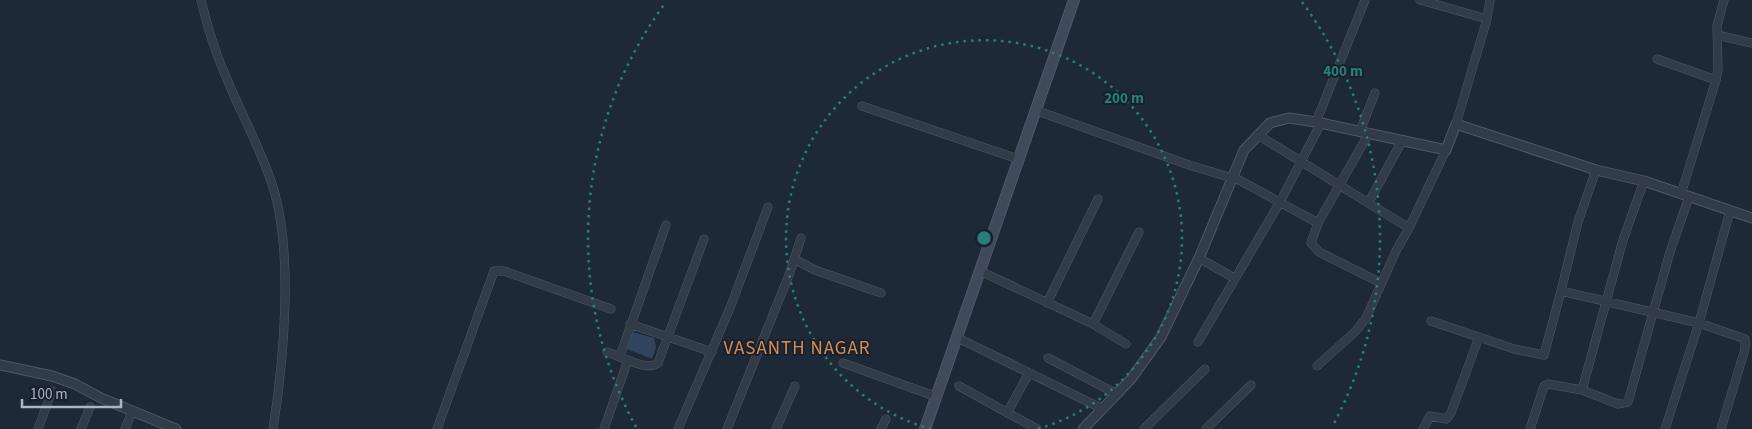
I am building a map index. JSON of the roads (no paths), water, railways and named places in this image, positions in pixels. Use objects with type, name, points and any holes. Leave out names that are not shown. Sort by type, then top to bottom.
[{"type":"main road","points":[[925,429],[1034,110],[1074,0]]},
{"type":"street","points":[[201,0],[210,36],[224,74],[262,155],[273,186],[278,214],[283,257],[283,348],[273,429]]},
{"type":"street","points":[[1198,342],[1280,202],[1301,162],[1365,0]]},
{"type":"street","points":[[1423,0],[1442,3],[1487,19]]},
{"type":"street","points":[[1317,366],[1356,331],[1366,318],[1381,283],[1446,150],[1456,124],[1487,19],[1490,0]]},
{"type":"street","points":[[1530,429],[1544,386],[1548,384],[1582,390],[1618,404],[1628,402],[1716,80],[1717,26],[1724,0]]},
{"type":"street","points":[[1718,35],[1752,43]]},
{"type":"street","points":[[1657,60],[1716,80]]},
{"type":"street","points":[[1360,131],[1375,93]]},
{"type":"street","points":[[862,106],[1018,159]]},
{"type":"street","points":[[1034,110],[1189,165],[1232,177],[1318,224]]},
{"type":"street","points":[[1084,429],[1138,371],[1161,337],[1199,258],[1244,150],[1258,135],[1277,120],[1289,118],[1318,122],[1446,150]]},
{"type":"street","points":[[1456,124],[1596,170],[1644,181],[1752,218]]},
{"type":"street","points":[[1369,134],[1318,224],[1311,244],[1319,252],[1381,283]]},
{"type":"street","points":[[1258,135],[1409,228]]},
{"type":"street","points":[[1369,202],[1402,141]]},
{"type":"street","points":[[1431,321],[1514,349],[1544,355],[1578,222],[1596,170]]},
{"type":"street","points":[[1582,390],[1590,354],[1623,240],[1644,181]]},
{"type":"street","points":[[1047,302],[1098,199]]},
{"type":"street","points":[[678,429],[712,352],[768,207]]},
{"type":"street","points":[[1665,429],[1699,323],[1730,211]]},
{"type":"street","points":[[620,356],[666,225]]},
{"type":"street","points":[[1093,324],[1138,232]]},
{"type":"street","points":[[727,429],[801,238]]},
{"type":"street","points":[[608,352],[645,366],[655,366],[658,363],[704,239]]},
{"type":"street","points":[[1199,258],[1234,278]]},
{"type":"street","points":[[794,259],[815,270],[881,293]]},
{"type":"street","points":[[437,429],[494,271],[504,271],[611,309]]},
{"type":"street","points":[[980,271],[1093,324],[1126,344]]},
{"type":"street","points":[[1561,291],[1607,300],[1671,318],[1699,323],[1744,339],[1746,343],[1721,429]]},
{"type":"street","points":[[630,324],[712,352]]},
{"type":"street","points":[[956,337],[1103,409]]},
{"type":"street","points":[[1423,429],[1430,416],[1446,419],[1451,413],[1480,337]]},
{"type":"street","points":[[1048,358],[1117,394]]},
{"type":"street","points":[[604,429],[628,360]]},
{"type":"street","points":[[843,363],[937,397]]},
{"type":"street","points":[[0,365],[52,376],[132,412],[176,429]]},
{"type":"street","points":[[1144,429],[1205,369]]},
{"type":"street","points":[[1007,413],[1029,373]]},
{"type":"street","points":[[1206,429],[1251,385]]},
{"type":"street","points":[[776,429],[795,386]]},
{"type":"street","points":[[959,386],[1037,429]]},
{"type":"street","points":[[38,429],[52,391]]},
{"type":"street","points":[[81,429],[90,407]]},
{"type":"street","points":[[124,429],[132,412]]},
{"type":"street","points":[[881,429],[886,419]]},
{"type":"water","points":[[633,332],[654,338],[656,347],[652,359],[627,349]]},
{"type":"district","name":"VASANTH NAGAR","points":[[797,348]]}]
